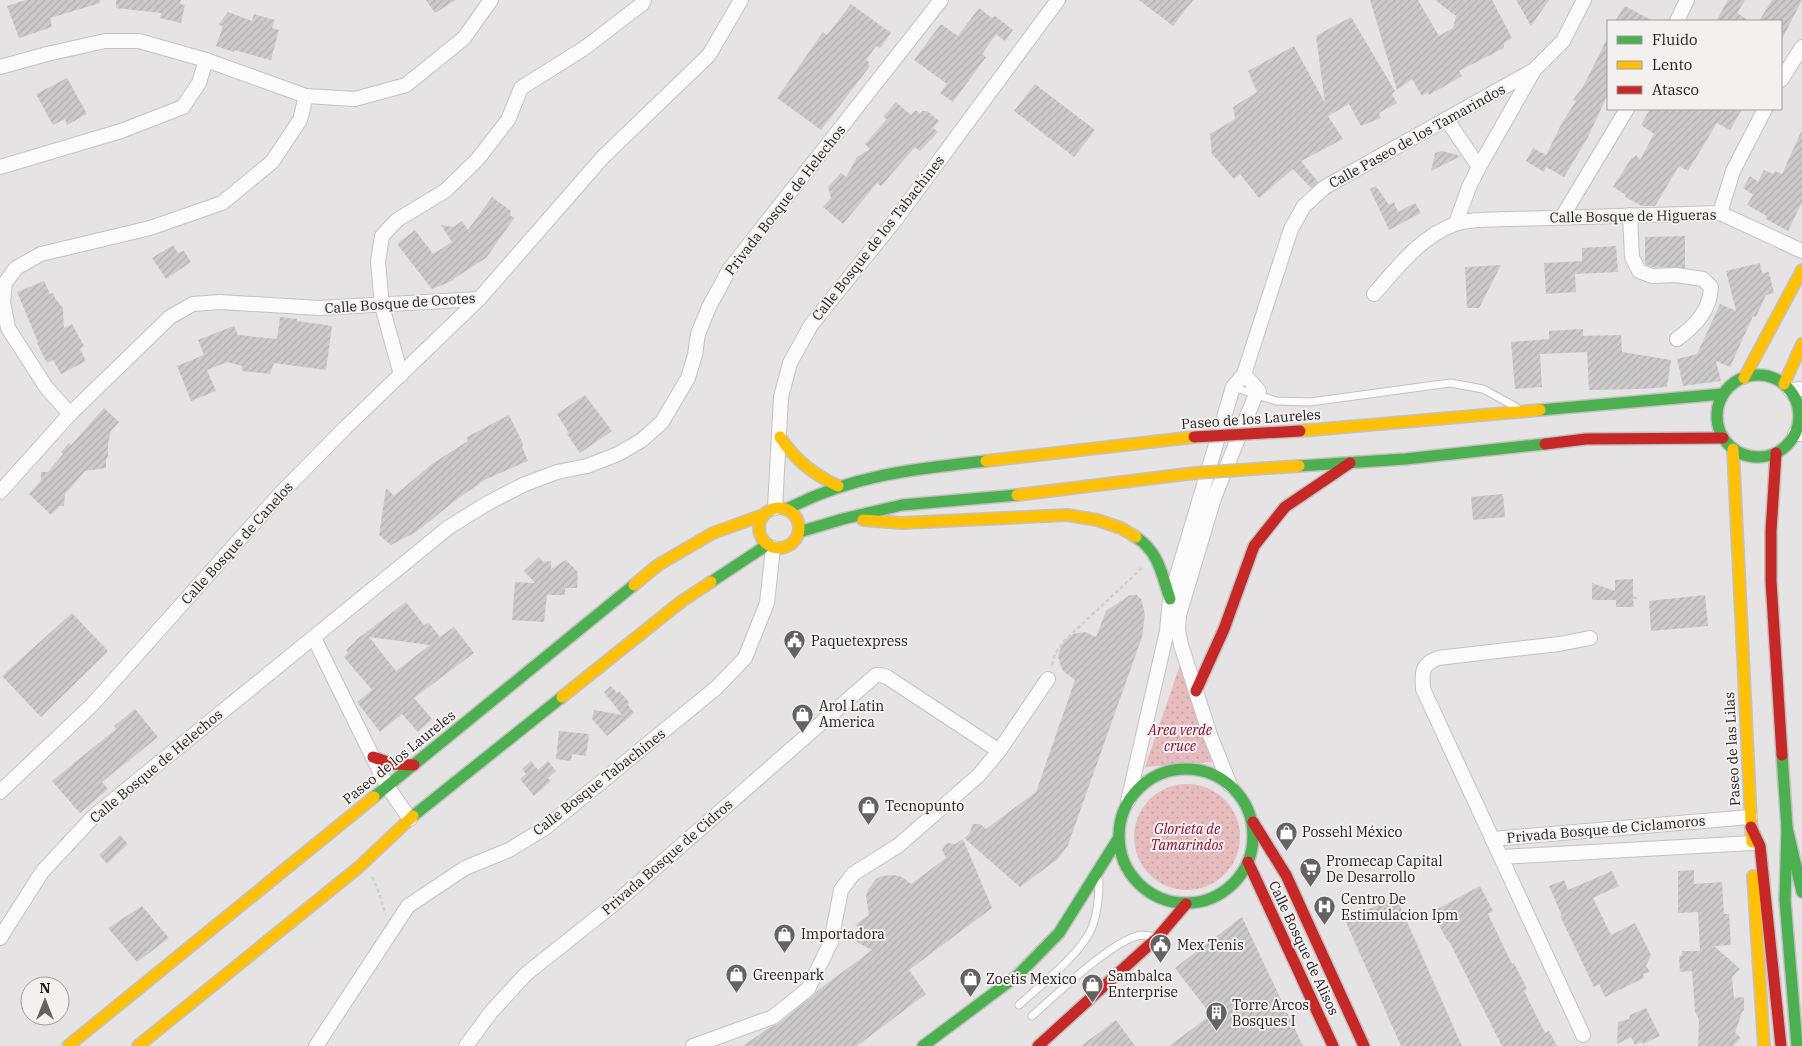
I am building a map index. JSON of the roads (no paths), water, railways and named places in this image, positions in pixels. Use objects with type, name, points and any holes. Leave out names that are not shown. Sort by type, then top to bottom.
[{"type":"main road","points":[[1744,378],[1802,270]]},
{"type":"main road","points":[[1792,388],[1772,378],[1758,375],[1744,378],[1732,384],[1723,394],[1718,404],[1718,428],[1723,438],[1734,449],[1747,456],[1761,457],[1776,453],[1787,446],[1799,434],[1799,411],[1792,388],[1802,344]]},
{"type":"main road","name":"Paseo de los Laureles","points":[[68,1046],[658,565],[713,533],[838,486],[907,471],[1194,437],[1300,432],[1723,394]]},
{"type":"main road","points":[[1580,406],[1587,422],[1586,438]]},
{"type":"main road","points":[[780,437],[791,454],[799,462],[816,475],[838,486]]},
{"type":"main road","points":[[799,532],[902,505],[1030,494],[1195,473],[1406,458],[1586,438],[1723,438]]},
{"type":"main road","name":"Paseo de las Lilas","points":[[1734,449],[1758,971],[1764,1046]]},
{"type":"main road","points":[[1776,453],[1771,531],[1771,580],[1787,828],[1784,900],[1797,1046]]},
{"type":"main road","points":[[1196,691],[1224,629],[1254,546],[1285,507],[1350,463]]},
{"type":"main road","points":[[775,511],[796,516],[800,526],[799,532],[796,540],[790,546],[782,548],[770,546],[759,534],[758,527],[775,511]]},
{"type":"main road","points":[[843,519],[902,523],[1067,515],[1097,520],[1121,528],[1143,542],[1155,556],[1170,599]]},
{"type":"main road","points":[[138,1046],[359,867],[410,819],[682,601],[770,546]]},
{"type":"main road","points":[[373,757],[392,764],[414,765]]},
{"type":"main road","points":[[1175,769],[1204,771],[1230,785],[1244,802],[1252,822],[1253,843],[1248,862],[1238,879],[1223,893],[1206,901],[1186,904],[1166,901],[1147,892],[1132,878],[1122,860],[1118,840],[1120,819],[1128,800],[1148,780],[1175,769]]},
{"type":"main road","name":"Calle Bosque de Alisos","points":[[1252,822],[1286,875],[1339,1032]]},
{"type":"main road","points":[[1751,822],[1758,836],[1760,846],[1781,1046]]},
{"type":"main road","points":[[1787,828],[1802,892]]},
{"type":"main road","points":[[923,1046],[1018,975],[1059,933],[1118,840]]},
{"type":"main road","name":"Calle Bosque de Alisos","points":[[1248,862],[1339,1032],[1361,1043]]},
{"type":"main road","points":[[1038,1046],[1158,937],[1186,904]]},
{"type":"street","points":[[0,68],[47,54],[106,41],[139,40],[206,60],[306,96],[355,99],[406,85],[464,38],[491,0]]},
{"type":"street","points":[[401,375],[382,306],[378,262],[382,236],[397,220],[445,191],[477,160],[508,120],[521,88],[586,47],[642,4],[644,0]]},
{"type":"street","name":"Calle Bosque de Ocotes","points":[[0,492],[70,414],[170,316],[193,304],[220,302],[319,308],[480,300],[603,157],[709,55],[742,0]]},
{"type":"street","name":"Privada Bosque de Helechos","points":[[314,638],[457,522],[525,484],[557,472],[587,466],[618,454],[642,440],[662,422],[688,378],[695,355],[698,334],[709,306],[729,270],[941,0]]},
{"type":"street","name":"Calle Bosque de los Tabachines","points":[[775,511],[781,397],[790,363],[811,324],[896,219],[1058,0]]},
{"type":"street","name":"Calle Paseo de los Tamarindos","points":[[1128,800],[1167,631],[1170,599],[1233,387],[1244,374],[1291,229],[1304,206],[1325,187],[1534,70],[1563,41],[1584,0]]},
{"type":"street","points":[[1677,20],[1687,0]]},
{"type":"street","points":[[1782,78],[1802,47]]},
{"type":"street","points":[[0,167],[121,131],[183,107],[199,83],[206,60]]},
{"type":"street","points":[[1456,224],[1469,187],[1479,167],[1534,70]]},
{"type":"street","points":[[70,414],[46,387],[8,328],[3,302],[5,283],[16,268],[41,254],[150,228],[222,202],[272,162],[300,120],[306,96]]},
{"type":"street","points":[[1562,217],[1626,110]]},
{"type":"street","points":[[1720,213],[1733,171],[1764,110]]},
{"type":"street","points":[[1447,120],[1479,167]]},
{"type":"street","name":"Calle Bosque de Higueras","points":[[1374,294],[1414,249],[1434,235],[1456,224],[1478,220],[1720,213],[1802,250]]},
{"type":"street","points":[[1630,215],[1632,257],[1639,271],[1652,276],[1676,275],[1703,279],[1711,287],[1711,298],[1695,326],[1677,339]]},
{"type":"street","name":"Calle Bosque de Canelos","points":[[0,792],[92,705],[280,494],[345,428],[480,300]]},
{"type":"street","points":[[1230,785],[1210,735],[1180,645],[1178,630],[1179,615],[1214,498],[1259,390],[1244,374]]},
{"type":"street","name":"Calle Bosque Tabachines","points":[[316,1046],[408,906],[465,868],[509,850],[545,828],[716,688],[745,658],[767,604],[770,546]]},
{"type":"street","points":[[314,638],[388,786],[410,819]]},
{"type":"street","name":"Calle Bosque de Helechos","points":[[0,938],[42,872],[94,816],[314,638]]},
{"type":"street","name":"Privada Bosque de Ciclamoros","points":[[1582,1035],[1424,689],[1422,673],[1428,663],[1438,658],[1559,644],[1590,638]]},
{"type":"street","name":"Privada Bosque de Cidros","points":[[466,1046],[492,1012],[526,974],[619,900],[876,675],[888,677],[999,751]]},
{"type":"street","points":[[693,1046],[773,1017],[808,988],[831,942],[841,890],[853,874],[899,845],[979,775],[999,751],[1048,679]]},
{"type":"street","name":"Privada Bosque de Ciclamoros","points":[[1492,839],[1751,822]]},
{"type":"street","name":"Privada Bosque de Ciclamoros","points":[[1501,857],[1752,843]]},
{"type":"street","points":[[718,1046],[727,1034]]},
{"type":"lane","points":[[1233,387],[1276,400],[1310,402],[1450,384],[1483,389],[1525,412]]},
{"type":"lane","points":[[1019,1005],[1074,954],[1086,938],[1099,899],[1098,870]]},
{"type":"lane","points":[[1032,1016],[1108,950],[1132,938],[1142,936],[1158,937]]},
{"type":"place","name":"Paquetexpress","points":[[795,660]]},
{"type":"place","name":"Arol Latin America","points":[[803,733]]},
{"type":"place","name":"Tecnopunto","points":[[869,825]]},
{"type":"place","name":"Possehl México","points":[[1286,851]]},
{"type":"place","name":"Promecap Capital De Desarrollo","points":[[1310,888]]},
{"type":"place","name":"Centro De Estimulacion Ipm","points":[[1325,926]]},
{"type":"place","name":"Importadora","points":[[785,953]]},
{"type":"place","name":"Mex Tenis","points":[[1161,964]]},
{"type":"place","name":"Greenpark","points":[[737,994]]},
{"type":"place","name":"Zoetis Mexico","points":[[970,998]]},
{"type":"place","name":"Sambalca Enterprise","points":[[1092,1003]]},
{"type":"place","name":"Torre Arcos Bosques I","points":[[1216,1032]]},
{"type":"park label","name":"Area verde cruce","points":[[1180,738]]},
{"type":"park label","name":"Glorieta de Tamarindos","points":[[1187,838]]}]
